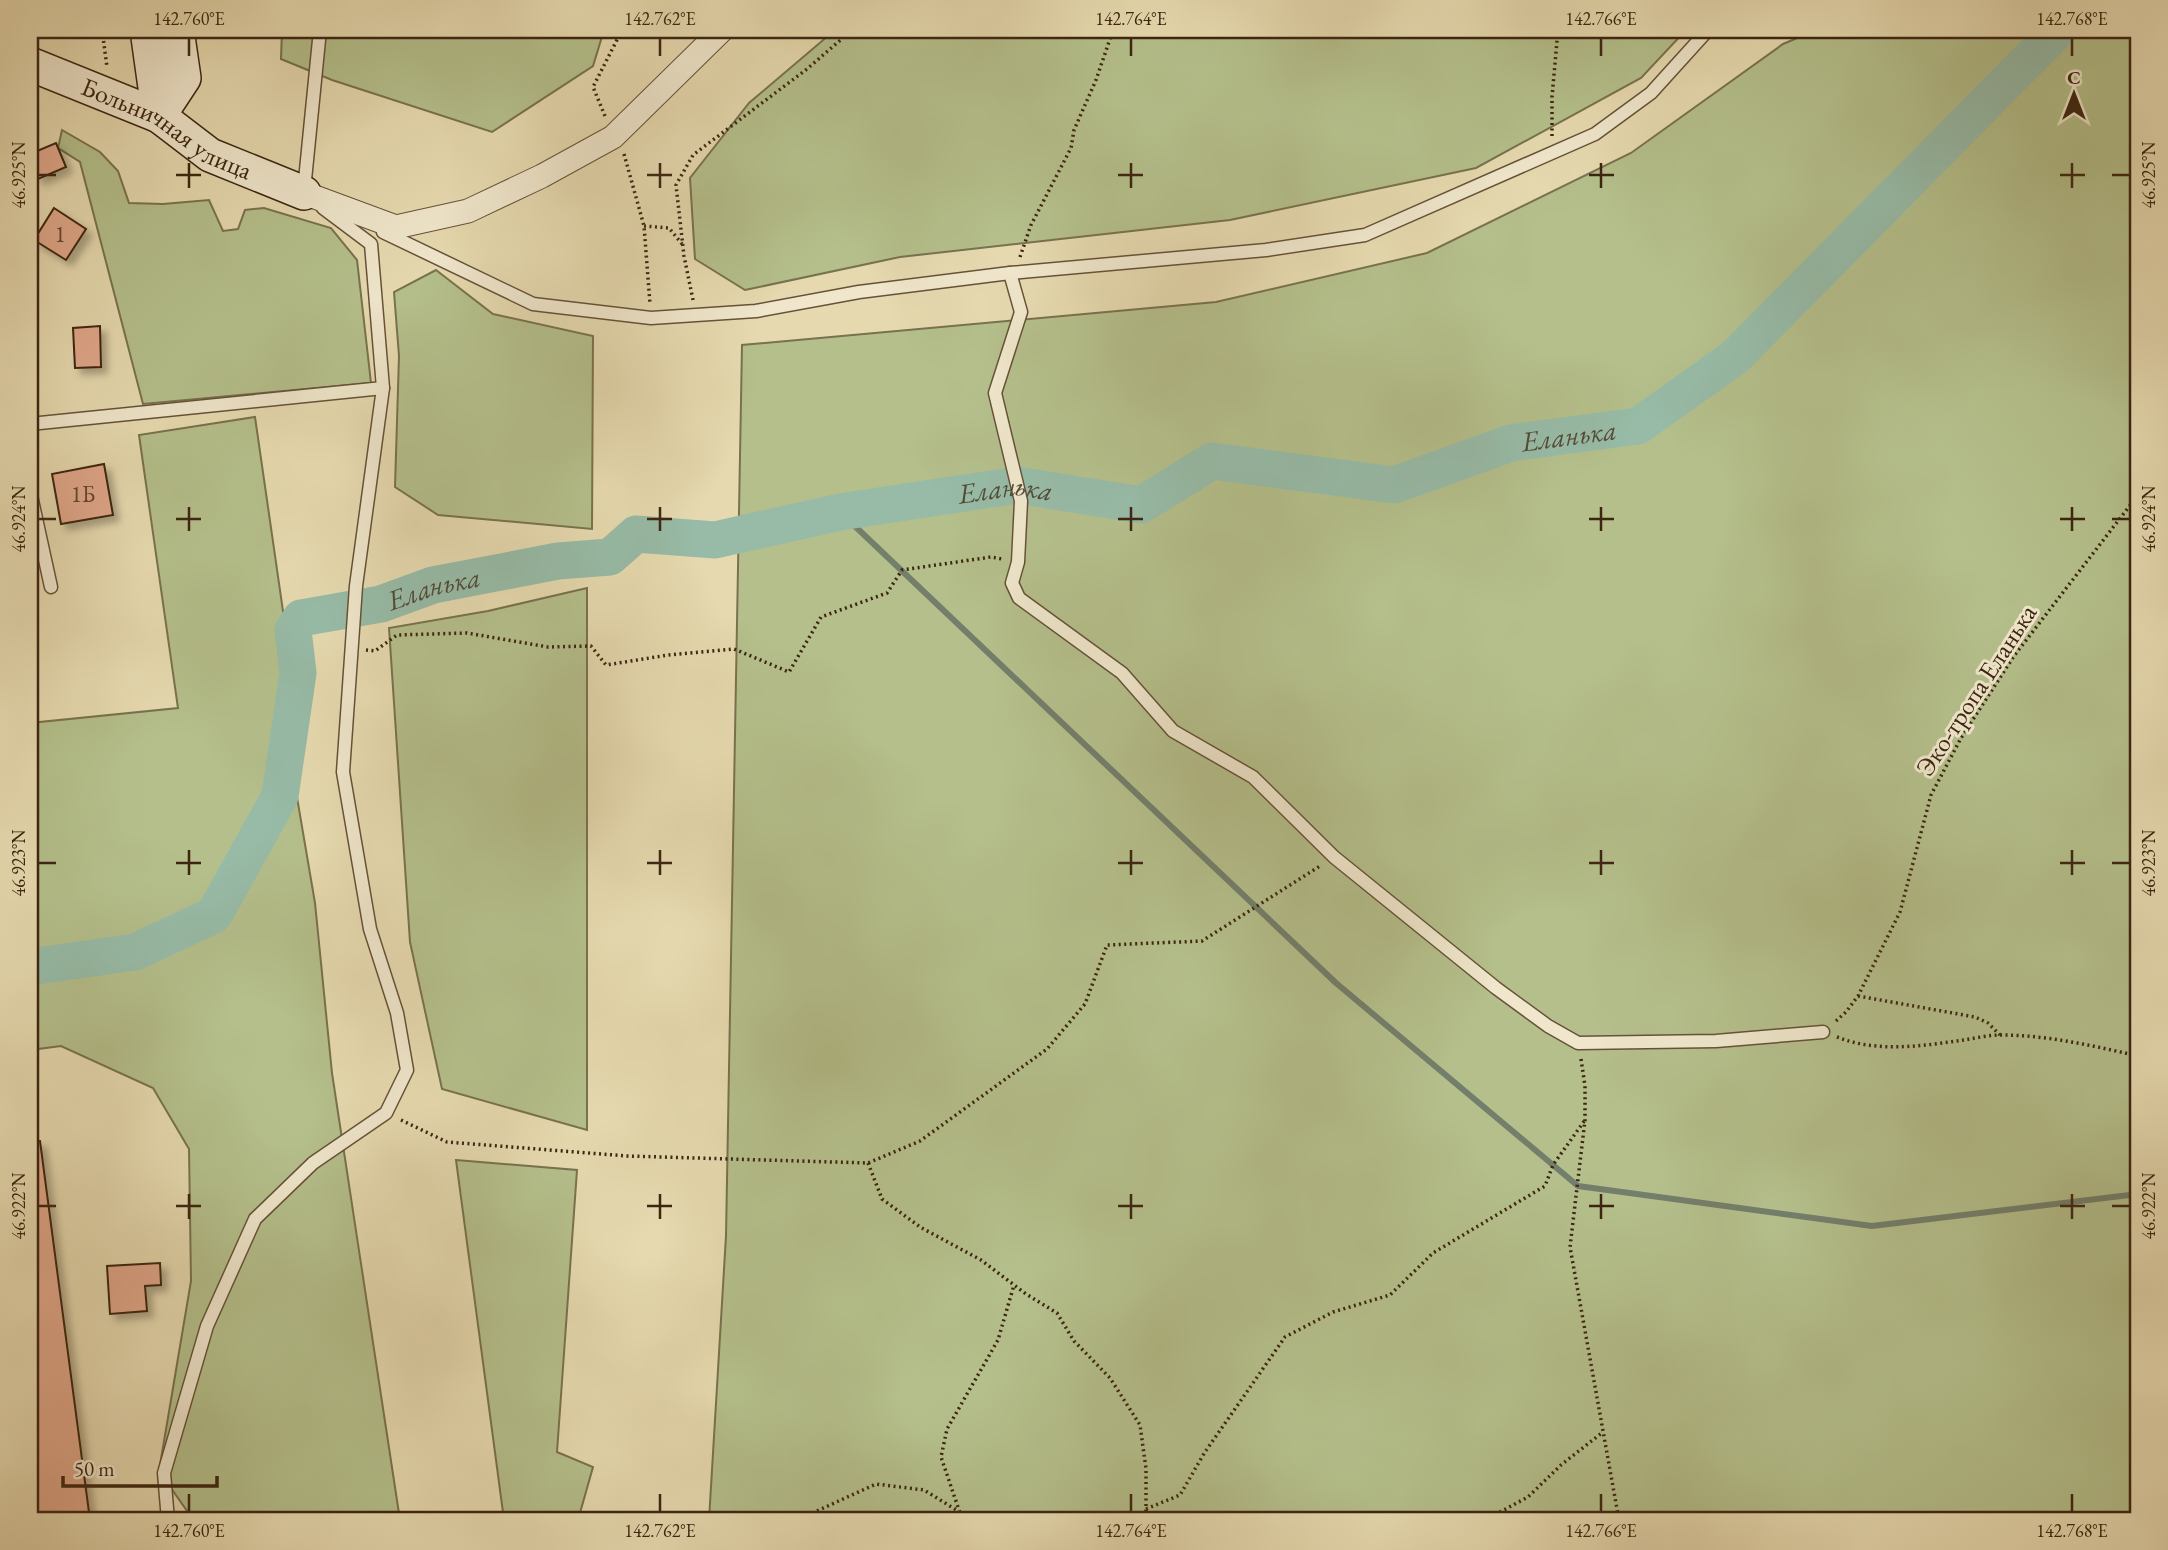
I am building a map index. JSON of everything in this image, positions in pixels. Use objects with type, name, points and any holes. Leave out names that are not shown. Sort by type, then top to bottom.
[{"type":"main road","points":[[147,30],[159,116]]},
{"type":"main road","points":[[159,116],[184,78],[177,30]]},
{"type":"main road","name":"Больничная улица","points":[[30,64],[159,116],[210,155],[304,194]]},
{"type":"street","points":[[304,194],[396,227],[468,211],[542,176],[613,137],[722,30]]},
{"type":"lane","points":[[304,194],[320,30]]},
{"type":"lane","points":[[304,194],[533,304],[651,318],[756,311],[859,292],[1010,273],[1266,250],[1365,235],[1595,134],[1651,93],[1708,30]]},
{"type":"lane","points":[[168,1520],[164,1473],[206,1326],[255,1219],[313,1163],[386,1113],[407,1070],[397,1013],[370,929],[343,772],[356,586],[383,388],[371,244],[304,194]]},
{"type":"lane","points":[[1010,273],[1021,312],[995,393],[1021,501],[1018,562],[1012,583],[1019,598],[1122,673],[1173,731],[1253,777],[1334,857],[1496,988],[1548,1026],[1578,1043],[1716,1041],[1823,1032]]},
{"type":"lane","points":[[30,424],[383,388]]},
{"type":"lane","points":[[30,491],[51,587]]},
{"type":"path","points":[[102,30],[106,59]]},
{"type":"path","points":[[622,30],[593,87],[613,137],[627,159],[644,226],[651,318]]},
{"type":"path","points":[[696,316],[683,245],[676,185],[693,155],[807,69],[852,30]]},
{"type":"path","points":[[1010,273],[1022,253],[1031,225],[1071,148],[1074,130],[1096,80],[1113,30]]},
{"type":"path","points":[[1553,153],[1552,97],[1558,30]]},
{"type":"path","points":[[644,226],[668,228],[683,245]]},
{"type":"path","name":"Эко-тропа Еланька","points":[[1823,1032],[1846,1013],[1858,996],[1900,912],[1931,795],[1961,738],[2014,656],[2138,495]]},
{"type":"path","points":[[354,642],[375,651],[397,635],[467,633],[548,647],[591,646],[606,665],[668,655],[734,649],[789,671],[821,617],[887,593],[902,570],[991,557],[1018,562]]},
{"type":"path","points":[[386,1113],[447,1142],[627,1156],[868,1163],[920,1141],[1047,1049],[1085,1004],[1107,945],[1202,941],[1334,857]]},
{"type":"path","points":[[1858,996],[1975,1017],[1988,1023],[2000,1035]]},
{"type":"path","points":[[1823,1032],[1857,1045],[1883,1048],[2000,1035],[2054,1040],[2138,1056]]},
{"type":"path","points":[[1578,1043],[1585,1086],[1585,1120],[1570,1247],[1619,1520]]},
{"type":"path","points":[[1146,1509],[1180,1495],[1205,1452],[1285,1337],[1333,1312],[1391,1295],[1433,1253],[1545,1186],[1553,1165],[1585,1120]]},
{"type":"path","points":[[868,1163],[882,1199],[920,1227],[982,1260],[1057,1313],[1074,1341],[1110,1378],[1140,1424],[1146,1469],[1146,1520]]},
{"type":"path","points":[[960,1513],[941,1457],[947,1429],[998,1340],[1014,1285]]},
{"type":"path","points":[[1485,1520],[1500,1515],[1528,1497],[1561,1465],[1603,1432]]},
{"type":"path","points":[[797,1520],[876,1484],[924,1490],[960,1513],[980,1520]]},
{"type":"green space","points":[[282,30],[604,30],[593,66],[492,132],[332,80],[281,59]]},
{"type":"green space","points":[[835,30],[1686,30],[1641,78],[1476,168],[1230,220],[900,257],[745,290],[695,259],[690,178],[749,103]]},
{"type":"green space","points":[[1816,30],[2138,30],[2138,1520],[709,1520],[726,1236],[742,345],[1216,302],[1427,253],[1631,153],[1783,44]]},
{"type":"green space","points":[[62,130],[100,152],[118,171],[129,203],[163,204],[209,200],[223,231],[238,229],[245,210],[264,208],[331,228],[357,260],[371,383],[143,404],[80,162],[58,148]]},
{"type":"green space","points":[[436,270],[493,314],[593,336],[592,529],[438,515],[395,487],[399,356],[394,292]]},
{"type":"green space","points":[[255,417],[284,618],[284,721],[315,903],[332,1073],[400,1520],[189,1520],[187,1511],[159,1471],[191,1281],[189,1149],[153,1088],[61,1046],[30,1050],[30,723],[178,708],[139,435]]},
{"type":"green space","points":[[587,588],[587,1130],[442,1089],[410,942],[389,628],[488,611]]},
{"type":"green space","points":[[456,1160],[577,1170],[557,1452],[593,1467],[578,1520],[504,1520]]},
{"type":"building","points":[[56,143],[66,167],[38,179],[30,154]]},
{"type":"building","points":[[54,208],[86,229],[66,260],[34,240]]},
{"type":"building","points":[[100,326],[101,367],[75,368],[73,328]]},
{"type":"building","points":[[104,464],[113,515],[61,524],[52,474]]},
{"type":"building","points":[[40,1141],[90,1520],[30,1520],[30,1142]]},
{"type":"building","points":[[160,1263],[161,1285],[145,1286],[147,1311],[110,1314],[107,1266]]},
{"type":"waterway","name":"Еланька","points":[[30,967],[135,952],[214,915],[280,796],[298,673],[293,630],[301,618],[381,604],[433,585],[558,561],[610,557],[636,534],[715,540],[840,512],[1017,485],[1141,505],[1212,461],[1394,485],[1511,443],[1638,426],[1735,357],[2058,30]]},
{"type":"waterway","points":[[840,512],[1336,983],[1578,1186],[1872,1226],[2138,1194]]}]
